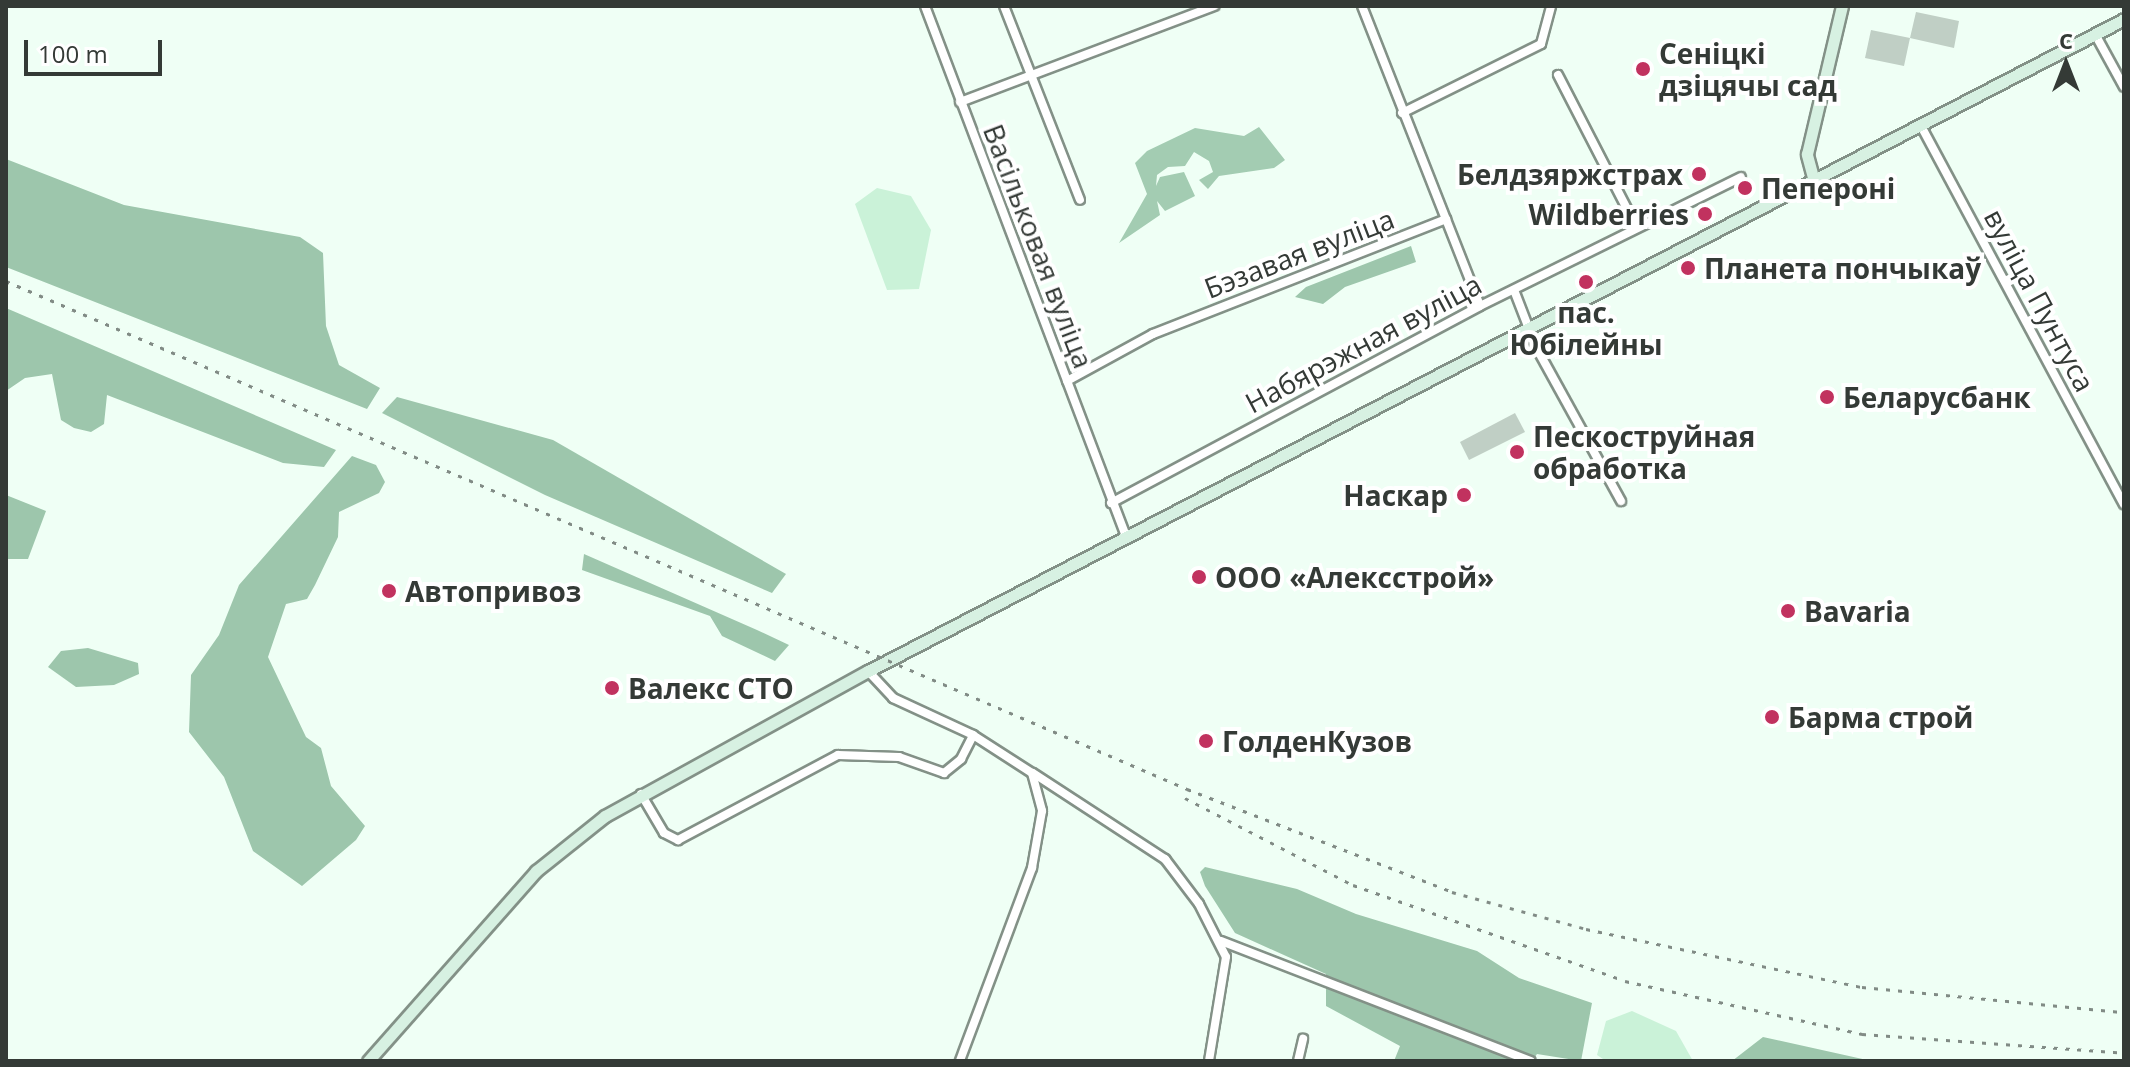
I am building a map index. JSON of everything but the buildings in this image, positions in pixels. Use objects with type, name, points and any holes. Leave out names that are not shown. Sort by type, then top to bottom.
[{"type":"street","name":"Васільковая вуліца","points":[[925,6],[1127,539]]},
{"type":"street","points":[[1004,6],[1080,200]]},
{"type":"street","points":[[960,102],[1214,6]]},
{"type":"street","points":[[1362,6],[1480,306]]},
{"type":"street","points":[[1402,113],[1541,44],[1551,6]]},
{"type":"street","points":[[1814,181],[1807,164],[1842,6]]},
{"type":"street","points":[[368,1061],[536,871],[580,832],[641,794],[868,671],[2124,19]]},
{"type":"street","points":[[2095,34],[2120,67],[2124,87]]},
{"type":"street","points":[[1558,75],[1636,226]]},
{"type":"street","name":"вуліца Пунтуса","points":[[1921,126],[2124,504]]},
{"type":"street","name":"Набярэжная вуліца","points":[[1111,503],[1480,306],[1636,226],[1741,177]]},
{"type":"street","name":"Бэзавая вуліца","points":[[1067,381],[1153,334],[1446,219]]},
{"type":"street","points":[[1514,290],[1544,360],[1621,501]]},
{"type":"street","points":[[868,671],[893,698],[973,735],[1177,871],[1221,941],[1224,993],[1209,1061]]},
{"type":"street","points":[[641,794],[664,833],[678,840],[838,755],[899,757],[944,773],[961,759],[973,735]]},
{"type":"street","points":[[961,1059],[1032,868],[1042,811],[1032,773]]},
{"type":"street","points":[[1221,941],[1531,1061]]},
{"type":"street","points":[[1298,1061],[1303,1039]]},
{"type":"shaded area","points":[[1259,127],[1285,160],[1274,168],[1219,176],[1208,189],[1199,180],[1213,172],[1209,161],[1194,152],[1185,166],[1168,167],[1157,175],[1156,186],[1160,177],[1184,172],[1195,196],[1165,211],[1157,201],[1160,215],[1119,243],[1147,194],[1135,163],[1147,151],[1195,128],[1244,136]]},
{"type":"shaded area","points":[[6,159],[124,205],[300,237],[323,253],[326,326],[339,365],[380,388],[367,409],[6,267]]},
{"type":"shaded area","points":[[877,188],[911,196],[931,230],[919,289],[887,290],[855,204]]},
{"type":"shaded area","points":[[1411,246],[1416,262],[1345,287],[1323,304],[1295,297],[1306,287]]},
{"type":"shaded area","points":[[6,308],[336,450],[324,467],[283,463],[107,395],[104,424],[91,432],[74,428],[61,420],[52,374],[25,378],[6,391]]},
{"type":"shaded area","points":[[397,397],[553,440],[786,574],[772,593],[545,495],[382,413]]},
{"type":"shaded area","points":[[352,456],[376,465],[385,482],[379,493],[339,512],[338,537],[315,585],[307,599],[286,604],[268,657],[306,737],[321,748],[331,786],[365,826],[356,840],[302,886],[253,851],[224,777],[189,732],[191,675],[219,635],[239,585]]},
{"type":"shaded area","points":[[6,495],[46,511],[28,559],[6,559]]},
{"type":"shaded area","points":[[584,554],[789,645],[775,661],[722,636],[710,616],[582,570]]},
{"type":"shaded area","points":[[88,648],[138,663],[139,674],[114,685],[76,687],[48,667],[61,651]]},
{"type":"shaded area","points":[[1205,867],[1297,889],[1356,914],[1477,951],[1519,978],[1592,1003],[1581,1061],[1537,1054],[1532,1061],[1394,1061],[1400,1046],[1326,1006],[1326,974],[1235,933],[1205,886],[1200,872]]},
{"type":"shaded area","points":[[1632,1011],[1676,1031],[1693,1061],[1606,1061],[1597,1055],[1606,1021]]},
{"type":"shaded area","points":[[1763,1037],[1867,1060],[1885,1061],[1732,1061]]},
{"type":"railway","points":[[6,281],[1187,789],[1452,892],[1586,929],[1862,987],[2124,1012]]},
{"type":"railway","points":[[1185,798],[1353,885],[1625,981],[1862,1034],[2124,1053]]},
{"type":"place","name":"Сеніцкі дзіцячы сад","points":[[1643,69]]},
{"type":"place","name":"Белдзяржстрах","points":[[1699,174]]},
{"type":"place","name":"Пепероні","points":[[1745,188]]},
{"type":"place","name":"Wildberries","points":[[1705,214]]},
{"type":"place","name":"Планета пончыкаў","points":[[1688,268]]},
{"type":"place","name":"пас. Юбілейны","points":[[1586,282]]},
{"type":"place","name":"Беларусбанк","points":[[1827,397]]},
{"type":"place","name":"Пескоструйная обработка","points":[[1517,452]]},
{"type":"place","name":"Наскар","points":[[1464,495]]},
{"type":"place","name":"ООО «Алексстрой»","points":[[1199,577]]},
{"type":"place","name":"Автопривоз","points":[[389,591]]},
{"type":"place","name":"Bavaria","points":[[1788,611]]},
{"type":"place","name":"Валекс СТО","points":[[612,688]]},
{"type":"place","name":"Барма строй","points":[[1772,717]]},
{"type":"place","name":"ГолденКузов","points":[[1206,741]]}]
